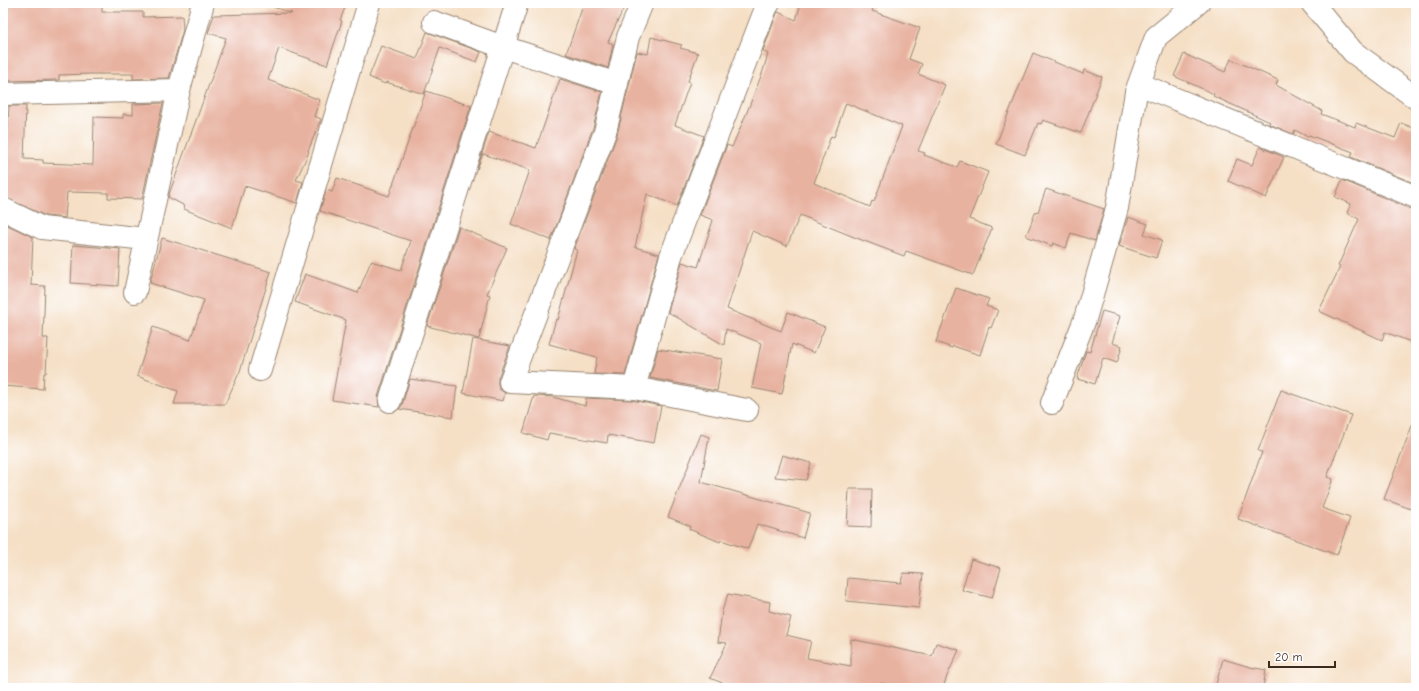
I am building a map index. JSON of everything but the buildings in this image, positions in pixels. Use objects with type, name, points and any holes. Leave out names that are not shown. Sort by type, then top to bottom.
[{"type":"street","points":[[135,292],[179,90],[203,3]]},
{"type":"street","points":[[260,370],[369,3]]},
{"type":"street","points":[[390,401],[517,3]]},
{"type":"street","points":[[642,3],[628,37],[605,132],[510,382],[634,388],[747,410]]},
{"type":"street","points":[[634,388],[671,256],[769,3]]},
{"type":"street","points":[[1052,403],[1085,319],[1117,208],[1136,92],[1156,37],[1198,3]]},
{"type":"street","points":[[1312,3],[1354,52],[1416,98]]},
{"type":"street","points":[[434,22],[617,84]]},
{"type":"street","points":[[1139,84],[1416,197]]},
{"type":"street","points":[[3,94],[179,90]]},
{"type":"street","points":[[3,209],[42,228],[146,239]]}]
